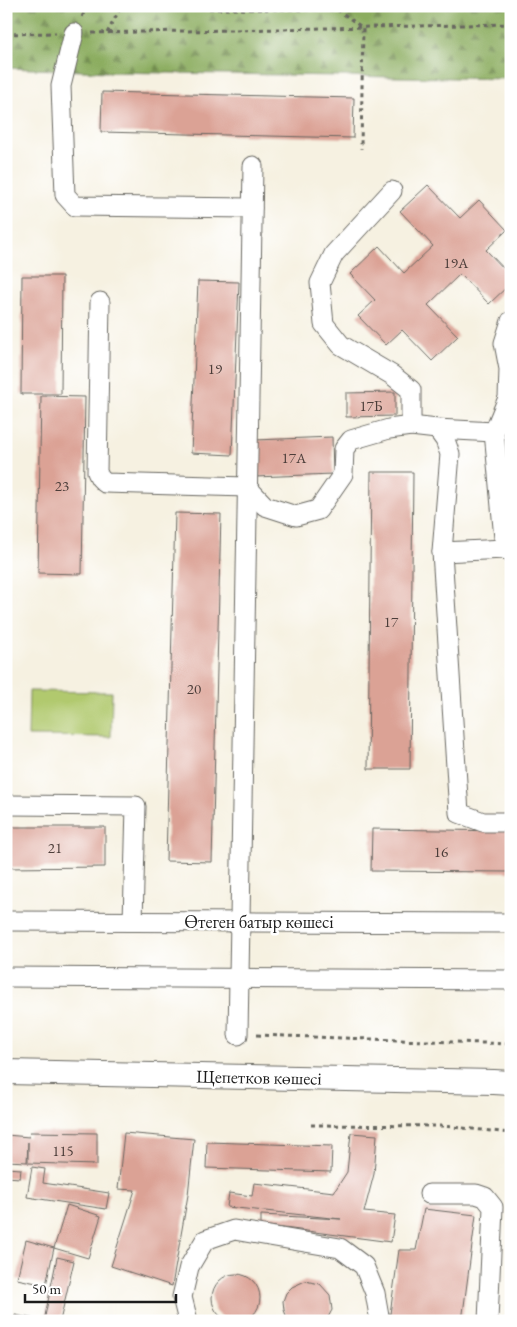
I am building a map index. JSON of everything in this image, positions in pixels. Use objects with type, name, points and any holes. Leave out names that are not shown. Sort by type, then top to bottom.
[{"type":"main road","name":"Щепетков көшесі","points":[[6,1072],[511,1083]]},
{"type":"street","points":[[74,33],[61,86],[65,195],[75,206],[252,208]]},
{"type":"street","points":[[238,1035],[253,166]]},
{"type":"street","points":[[392,191],[334,254],[320,283],[324,324],[341,345],[392,375],[411,390],[411,426]]},
{"type":"street","points":[[100,302],[97,472],[105,482],[247,487],[265,506],[296,516],[318,510],[343,474],[344,449],[351,440],[389,429],[411,426],[494,432]]},
{"type":"street","points":[[442,552],[508,550],[494,432],[508,398],[509,369],[504,344],[511,321]]},
{"type":"street","points":[[437,429],[450,454],[442,552],[459,813],[483,822],[511,822]]},
{"type":"street","points":[[6,804],[136,806],[133,921]]},
{"type":"street","name":"Өтеген батыр көшесі","points":[[6,921],[511,923]]},
{"type":"street","points":[[6,977],[511,980]]},
{"type":"street","points":[[429,1194],[476,1194],[485,1197],[493,1207],[488,1321]]},
{"type":"street","points":[[188,1321],[182,1297],[190,1267],[205,1240],[234,1230],[340,1248],[364,1266],[375,1293],[380,1321]]},
{"type":"path","points":[[363,28],[338,10],[121,7],[107,33],[363,28],[511,24]]},
{"type":"path","points":[[361,149],[363,28]]},
{"type":"path","points":[[238,1035],[511,1044]]},
{"type":"path","points":[[310,1124],[443,1126],[511,1133]]},
{"type":"green space","points":[[6,6],[511,6],[511,79],[109,72],[6,68]]},
{"type":"green space","points":[[29,691],[112,692],[111,737],[28,736]]},
{"type":"building","points":[[102,92],[354,98],[353,138],[101,132]]},
{"type":"building","points":[[428,185],[460,218],[479,200],[507,230],[486,250],[511,276],[511,283],[489,304],[460,274],[428,305],[458,336],[432,361],[402,330],[386,345],[358,316],[375,300],[350,274],[379,246],[404,273],[433,246],[400,211]]},
{"type":"building","points":[[22,276],[62,276],[61,394],[21,394]]},
{"type":"building","points":[[198,281],[239,282],[232,455],[191,453]]},
{"type":"building","points":[[395,392],[395,416],[346,417],[346,393]]},
{"type":"building","points":[[41,396],[85,397],[82,574],[38,573]]},
{"type":"building","points":[[332,437],[333,474],[255,477],[255,440]]},
{"type":"building","points":[[371,472],[413,472],[410,769],[368,769]]},
{"type":"building","points":[[175,513],[221,514],[212,862],[166,861]]},
{"type":"building","points":[[6,827],[105,827],[105,867],[6,868]]},
{"type":"building","points":[[372,829],[511,831],[511,872],[371,871]]},
{"type":"building","points":[[30,1132],[97,1133],[97,1165],[28,1163],[28,1142],[27,1162],[6,1161],[6,1135],[29,1137]]},
{"type":"building","points":[[124,1133],[194,1139],[188,1195],[172,1286],[111,1266],[135,1190],[118,1189]]},
{"type":"building","points":[[351,1133],[377,1135],[374,1174],[364,1212],[395,1215],[391,1242],[261,1225],[261,1215],[341,1219],[227,1207],[229,1193],[252,1196],[254,1183],[334,1192],[347,1172]]},
{"type":"building","points":[[207,1142],[332,1146],[331,1172],[206,1168]]},
{"type":"building","points":[[32,1167],[45,1169],[43,1183],[109,1193],[106,1209],[27,1197]]},
{"type":"building","points":[[6,1168],[21,1169],[20,1178],[6,1177]]},
{"type":"building","points":[[67,1205],[101,1216],[88,1258],[54,1248]]},
{"type":"building","points":[[424,1209],[476,1215],[462,1321],[389,1321],[399,1250],[416,1250]]},
{"type":"building","points":[[26,1240],[54,1248],[46,1285],[17,1279]]},
{"type":"building","points":[[57,1257],[74,1261],[60,1321],[44,1321]]},
{"type":"building","points":[[231,1274],[241,1274],[253,1281],[260,1293],[260,1303],[253,1315],[241,1322],[231,1322],[223,1318],[216,1311],[212,1303],[212,1293],[216,1285],[223,1278]]},
{"type":"building","points":[[305,1281],[320,1284],[330,1295],[332,1310],[326,1321],[289,1321],[287,1318],[283,1301],[286,1293],[292,1287]]},
{"type":"building","points":[[15,1315],[41,1320],[41,1321],[15,1321]]}]
